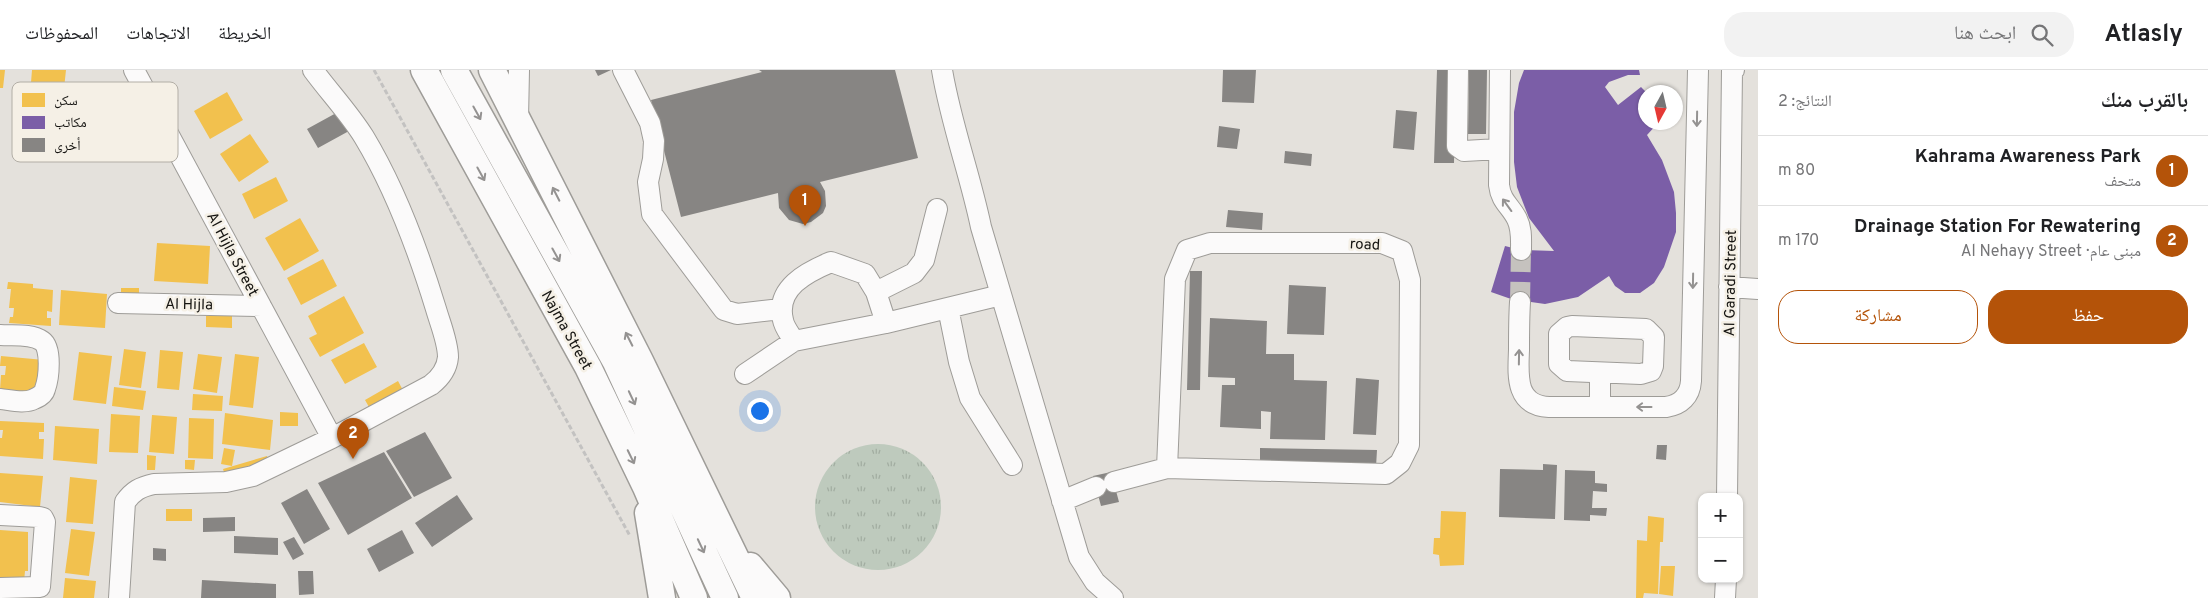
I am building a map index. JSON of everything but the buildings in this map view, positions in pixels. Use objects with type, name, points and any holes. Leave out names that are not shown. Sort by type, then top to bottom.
[{"type":"main road","name":"Najma Street","points":[[424,70],[588,368],[646,488],[694,598]]},
{"type":"main road","points":[[454,70],[616,362],[725,598]]},
{"type":"main road","points":[[492,70],[697,475],[755,598]]},
{"type":"main road","points":[[646,488],[653,553],[662,598]]},
{"type":"main road","points":[[728,541],[777,598]]},
{"type":"street","name":"Al Hijla Street","points":[[134,70],[140,82]]},
{"type":"street","points":[[119,598],[125,502],[132,492],[142,486],[154,484],[240,480],[253,476],[332,438],[438,380],[446,366],[447,349],[419,261],[385,177],[348,113],[314,70]]},
{"type":"street","points":[[518,119],[519,70]]},
{"type":"street","points":[[623,70],[650,123],[654,140],[653,159],[648,182],[652,214],[724,310],[737,314],[781,309]]},
{"type":"street","points":[[942,70],[948,107],[974,190],[981,226],[1079,556],[1096,582],[1113,598]]},
{"type":"street","points":[[1458,70],[1457,146],[1464,151],[1499,149]]},
{"type":"street","points":[[1500,70],[1500,192],[1505,204],[1518,220],[1521,233],[1521,250]]},
{"type":"street","points":[[1520,302],[1518,382],[1526,397],[1543,406],[1673,406],[1684,400],[1691,388],[1698,70]]},
{"type":"street","name":"Al Garadi Street","points":[[1727,493],[1733,70]]},
{"type":"street","name":"Al Hijla Street","points":[[178,152],[332,438]]},
{"type":"street","points":[[876,292],[914,273],[924,260],[937,209]]},
{"type":"street","name":"road","points":[[1210,243],[1382,243],[1402,251],[1410,280],[1409,445],[1400,463],[1386,474],[1167,468],[1175,279],[1187,250],[1210,243]]},
{"type":"street","points":[[794,341],[783,321],[781,309],[789,287],[805,273],[831,262],[864,274],[876,292],[886,324]]},
{"type":"street","points":[[1730,288],[1758,289]]},
{"type":"street","points":[[745,374],[794,341],[886,324],[1001,295]]},
{"type":"street","name":"Al Hijla","points":[[118,303],[261,306]]},
{"type":"street","points":[[948,308],[958,362],[970,398],[1012,465]]},
{"type":"street","points":[[0,335],[36,338],[48,348],[49,355],[45,389],[42,394],[30,401],[0,399]]},
{"type":"street","points":[[1607,373],[1607,407]]},
{"type":"street","points":[[1062,501],[1105,484],[1167,468]]},
{"type":"street","points":[[0,515],[39,517],[44,518],[45,522],[40,587],[0,588]]},
{"type":"street","points":[[1725,598],[1726,583]]},
{"type":"path","points":[[374,70],[631,537]]},
{"type":"green space","points":[[878,444],[902,448],[923,462],[937,483],[941,507],[937,531],[923,552],[902,566],[878,570],[854,566],[833,552],[819,531],[815,507],[819,483],[833,462],[854,448]]},
{"type":"tunnel","points":[[1520,302],[1521,250]]},
{"type":"place","name":"Kahrama Awareness Park","points":[[805,226]]},
{"type":"place","name":"Drainage Station For Rewatering","points":[[353,459]]}]
